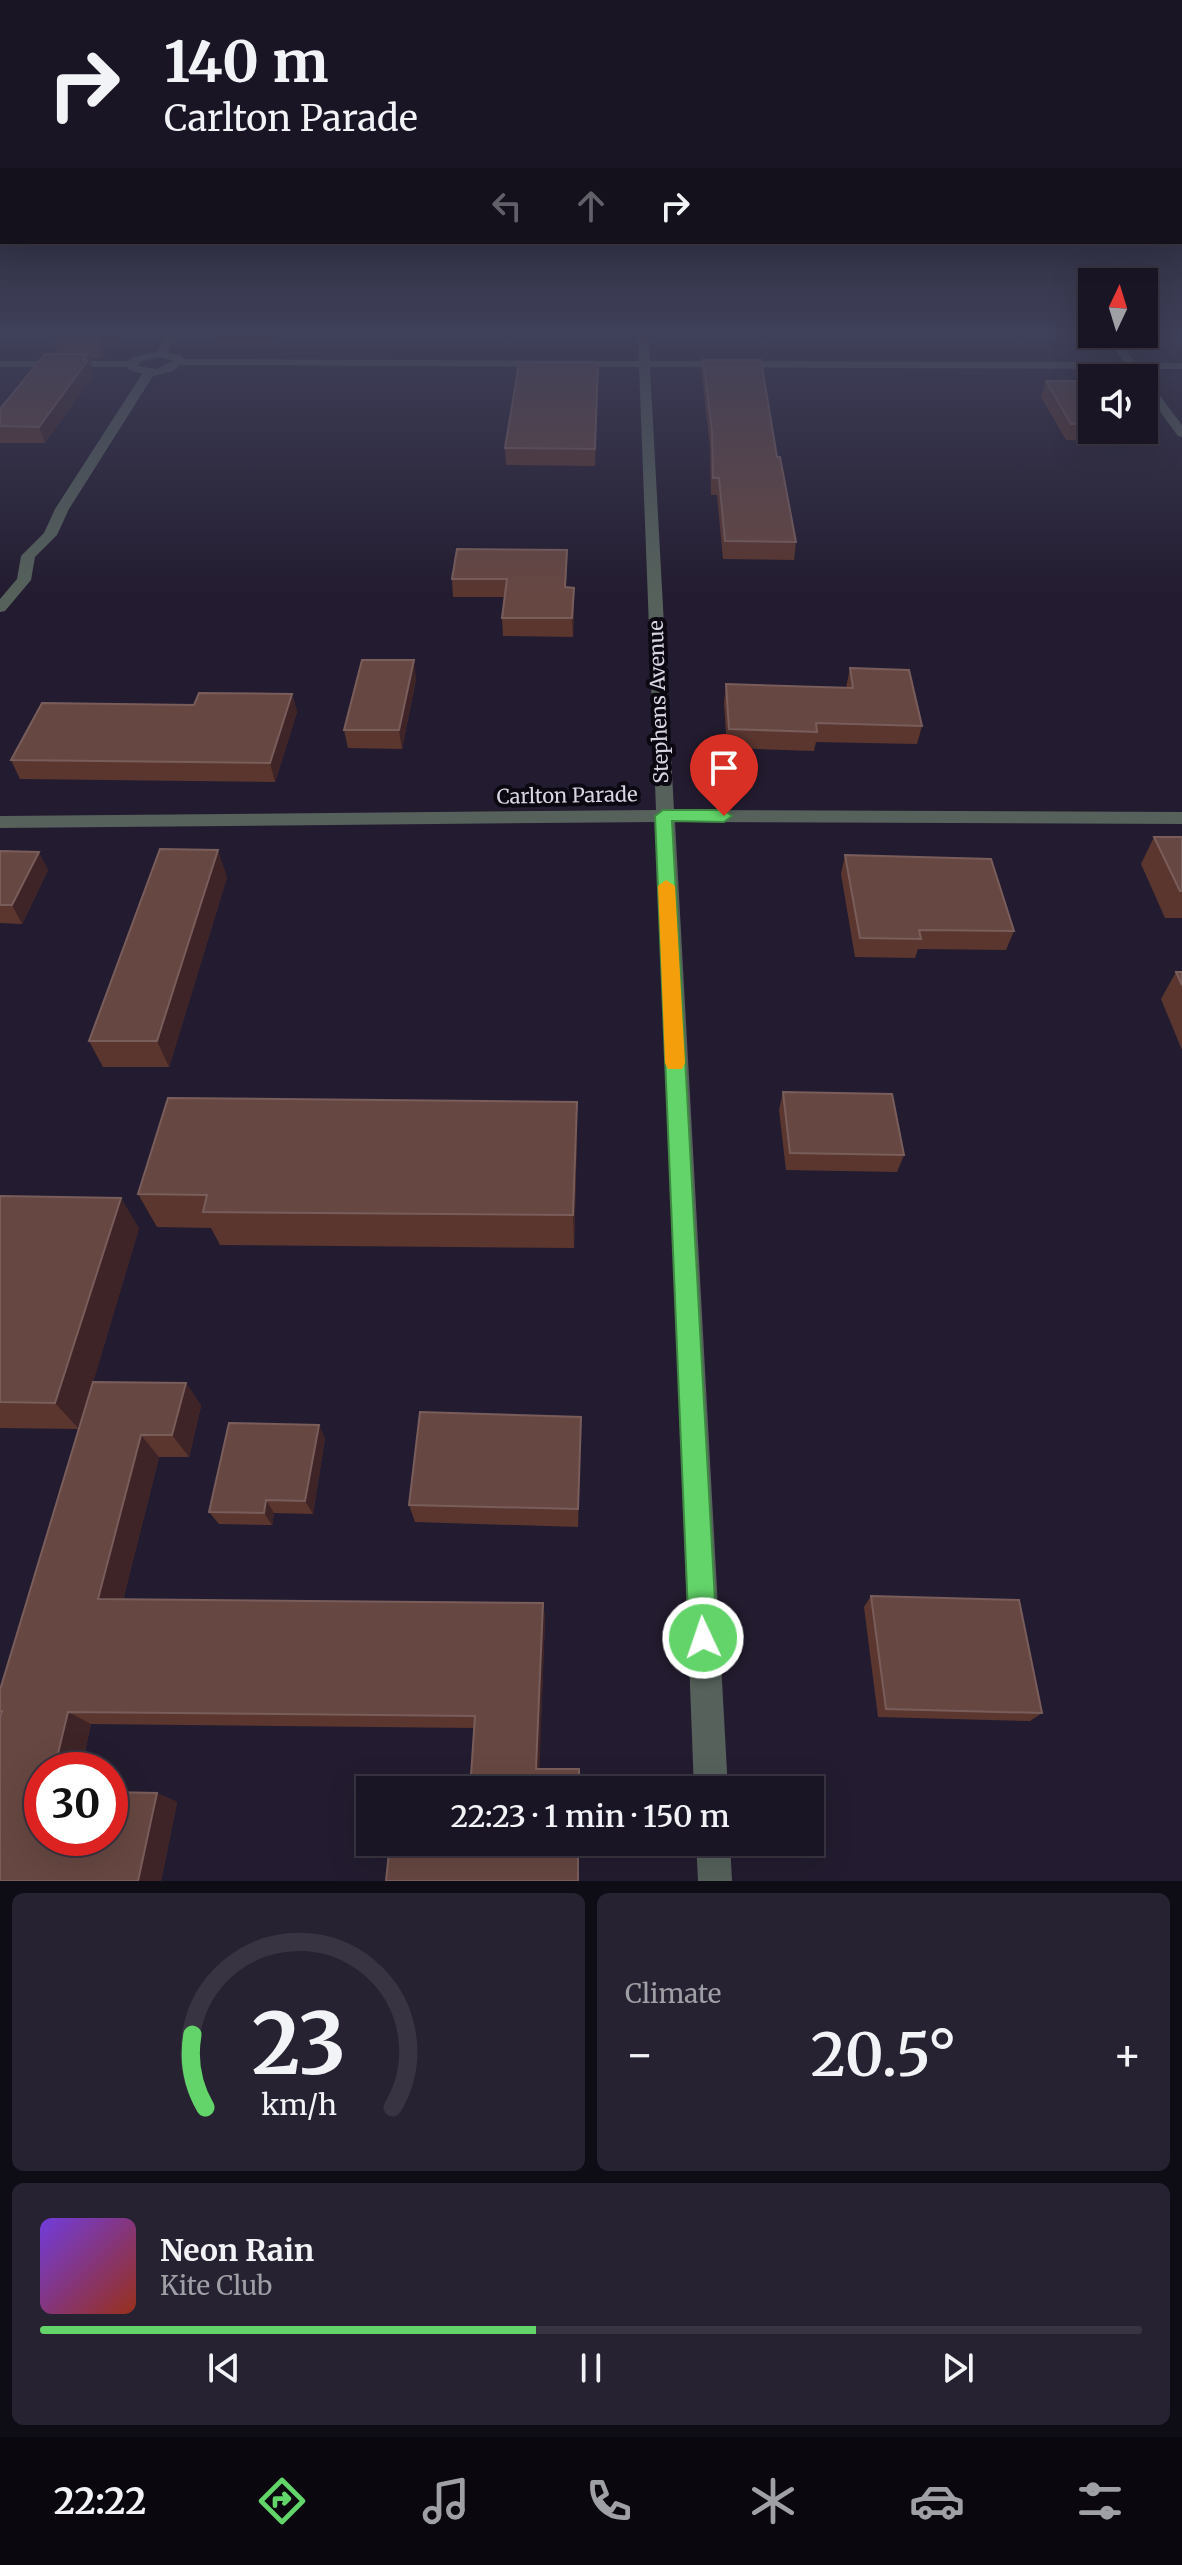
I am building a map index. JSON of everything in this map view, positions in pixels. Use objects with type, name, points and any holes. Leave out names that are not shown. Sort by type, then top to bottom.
[{"type":"street","points":[[1,606],[24,580],[28,556],[50,535],[62,509],[118,421]]},
{"type":"street","name":"Stephens Avenue","points":[[646,421],[710,1776]]},
{"type":"street","name":"Carlton Parade","points":[[0,822],[663,816],[1182,818]]},
{"type":"street","points":[[714,1856],[715,1881]]},
{"type":"building","points":[[0,421],[44,421],[39,427],[0,426]]},
{"type":"building","points":[[509,421],[596,421],[595,449],[505,448]]},
{"type":"building","points":[[711,421],[771,421],[796,542],[725,541],[719,478],[713,478]]},
{"type":"building","points":[[457,549],[567,550],[565,587],[574,588],[572,618],[502,618],[507,579],[452,579]]},
{"type":"building","points":[[362,660],[414,660],[399,730],[344,730]]},
{"type":"building","points":[[850,668],[909,670],[922,726],[816,723],[817,732],[729,729],[726,684],[853,688]]},
{"type":"building","points":[[199,693],[292,694],[270,763],[11,760],[42,703],[194,705]]},
{"type":"building","points":[[1154,837],[1182,837],[1182,891],[1180,891]]},
{"type":"building","points":[[160,849],[218,850],[157,1041],[89,1041]]},
{"type":"building","points":[[0,851],[39,852],[12,905],[0,905]]},
{"type":"building","points":[[845,855],[991,859],[1014,931],[919,930],[921,939],[860,938]]},
{"type":"building","points":[[783,1092],[892,1094],[904,1155],[790,1153]]},
{"type":"building","points":[[168,1098],[577,1102],[573,1215],[203,1212],[207,1195],[138,1194]]},
{"type":"building","points":[[0,1196],[121,1198],[55,1403],[0,1402]]},
{"type":"building","points":[[93,1382],[186,1383],[172,1435],[141,1435],[98,1599],[543,1603],[536,1769],[579,1769],[579,1776],[471,1776],[475,1716],[68,1712],[58,1752],[24,1752],[24,1856],[128,1856],[128,1792],[157,1793],[138,1881],[0,1881],[0,1690]]},
{"type":"building","points":[[420,1412],[581,1417],[578,1509],[409,1505]]},
{"type":"building","points":[[229,1423],[319,1425],[305,1501],[266,1500],[264,1513],[209,1512]]},
{"type":"building","points":[[871,1596],[1019,1600],[1042,1713],[886,1709]]},
{"type":"building","points":[[389,1856],[578,1856],[578,1881],[386,1881]]},
{"type":"slow traffic","points":[[666,886],[675,1063]]},
{"type":"route","points":[[703,1638],[663,816],[724,816]]}]
